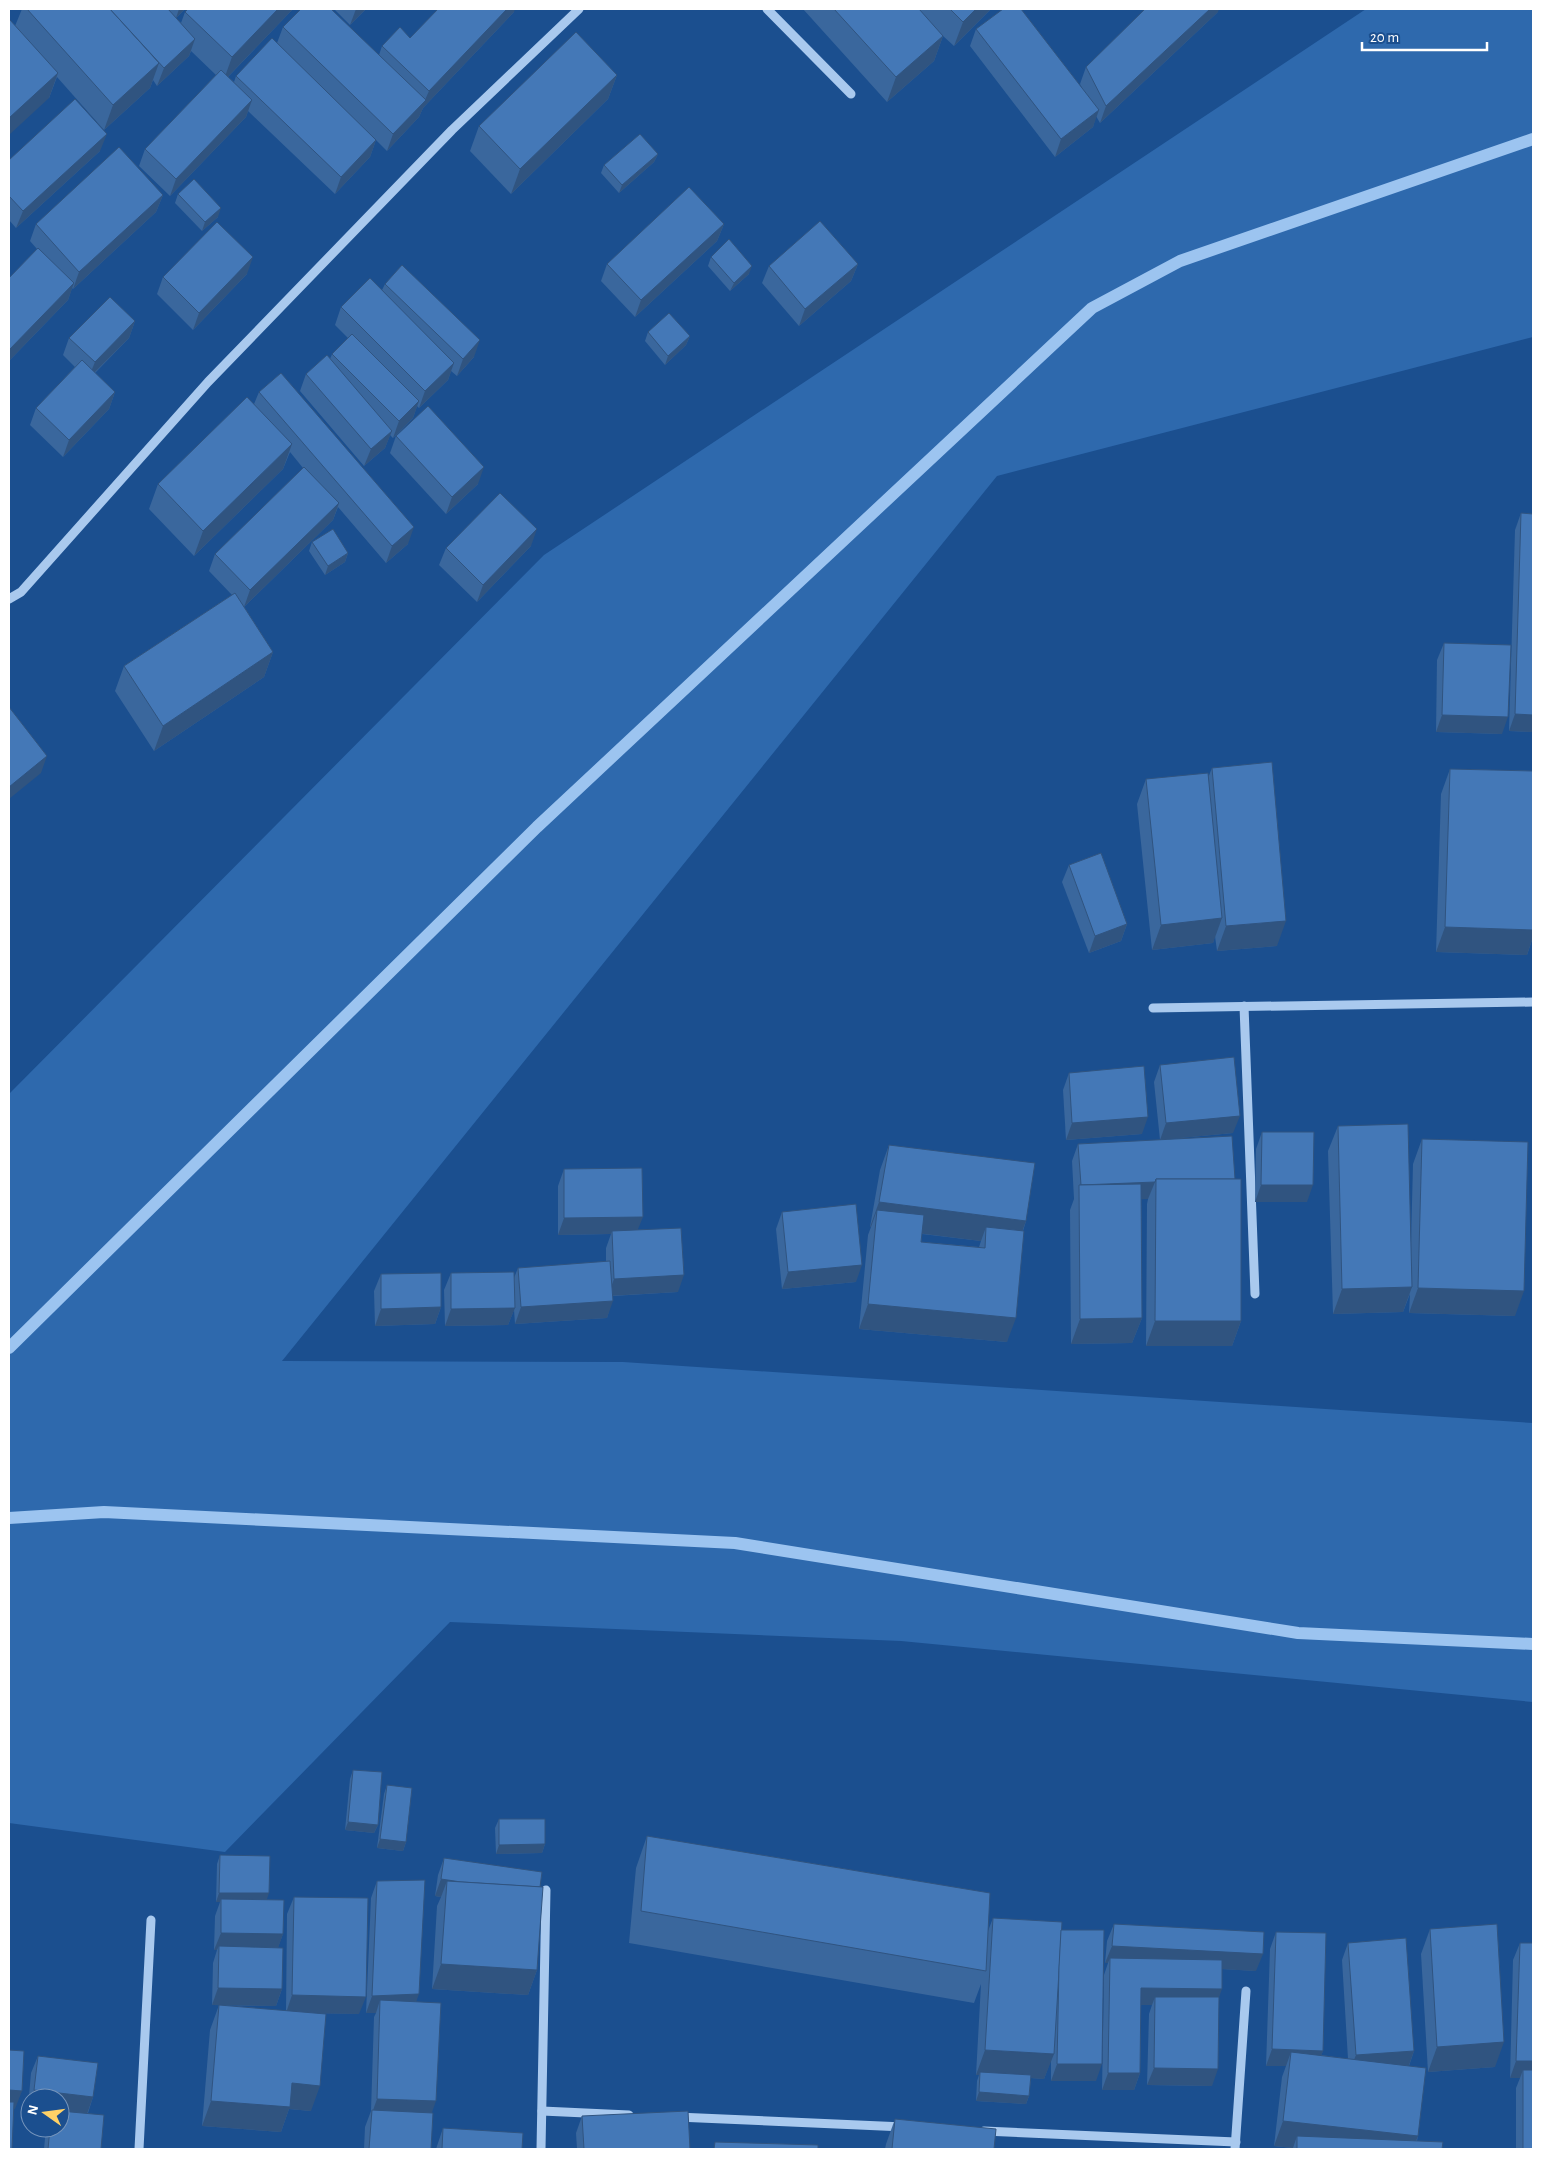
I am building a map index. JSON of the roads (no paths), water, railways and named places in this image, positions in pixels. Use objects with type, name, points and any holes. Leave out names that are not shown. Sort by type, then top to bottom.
[{"type":"street","points":[[9,599],[21,592],[208,382],[452,130],[579,9]]},
{"type":"street","points":[[767,9],[851,94]]},
{"type":"street","points":[[1153,1008],[1533,1002]]},
{"type":"street","points":[[1244,1006],[1255,1294]]},
{"type":"street","points":[[541,2149],[546,1890]]},
{"type":"street","points":[[140,2149],[151,1920]]},
{"type":"street","points":[[978,2131],[1236,2146],[1246,1992]]},
{"type":"street","points":[[542,2111],[641,2115]]},
{"type":"street","points":[[671,2116],[918,2128]]},
{"type":"waterway","points":[[9,1348],[537,827],[1092,308],[1180,261],[1533,139]]},
{"type":"waterway","points":[[9,1518],[104,1512],[735,1543],[1298,1633],[1533,1644]]}]
